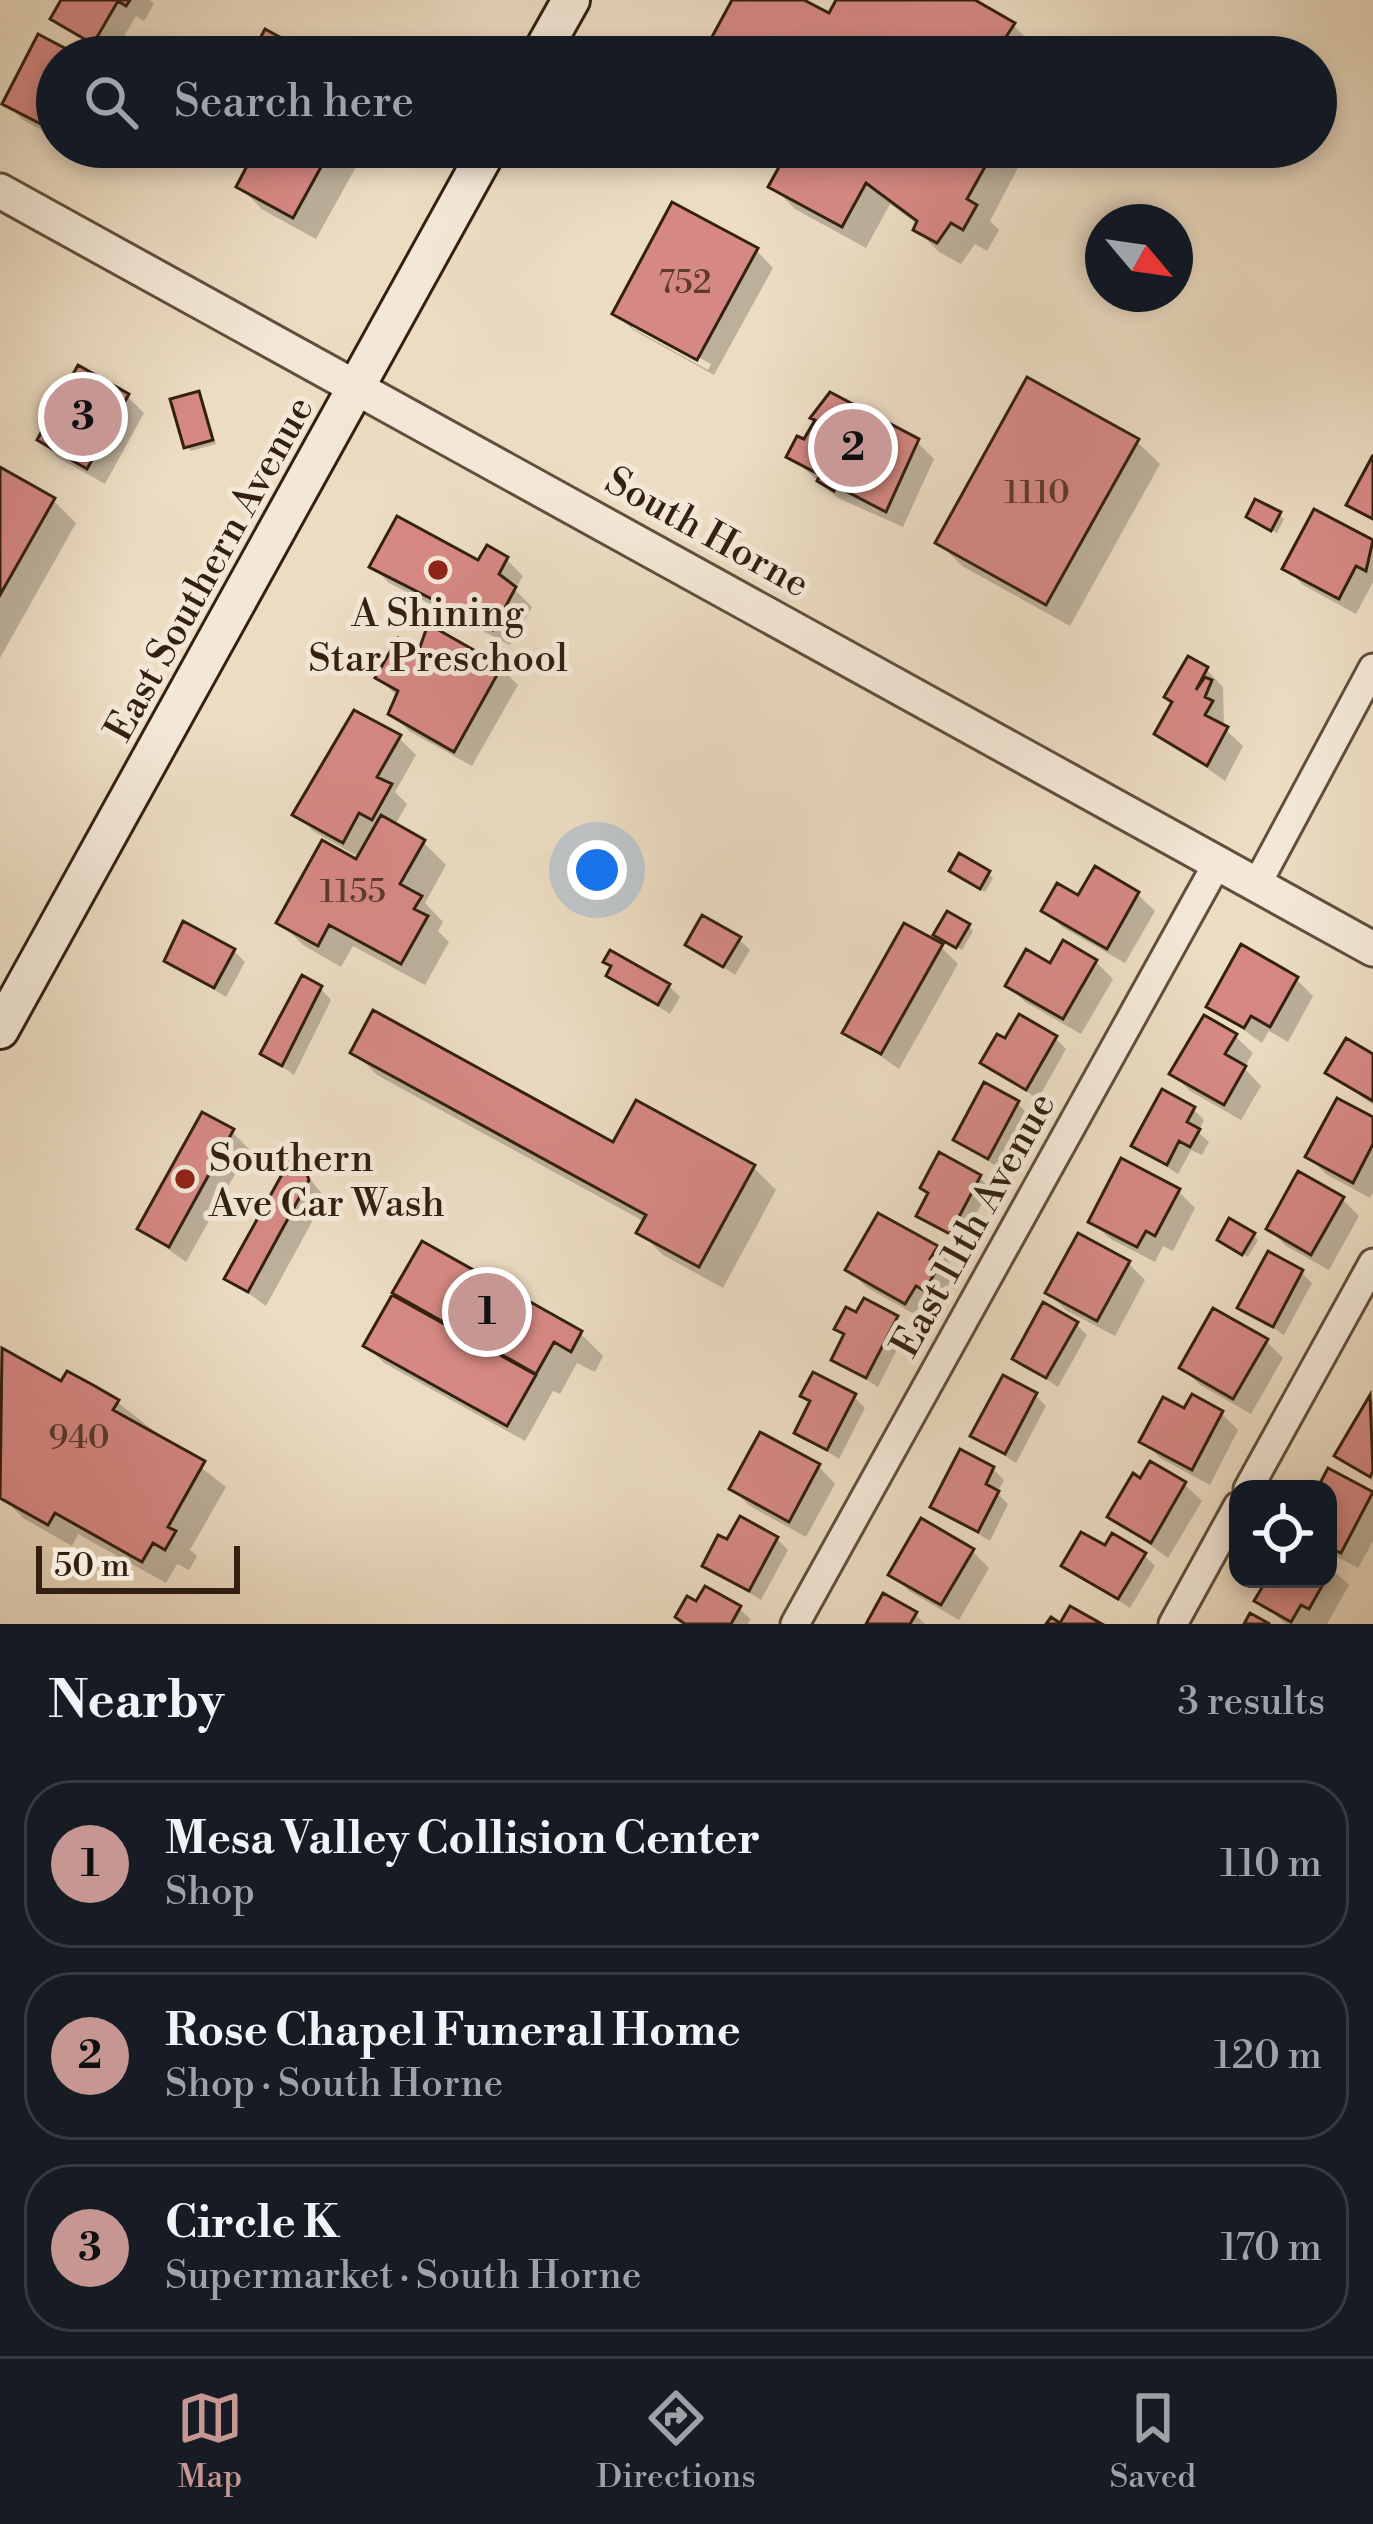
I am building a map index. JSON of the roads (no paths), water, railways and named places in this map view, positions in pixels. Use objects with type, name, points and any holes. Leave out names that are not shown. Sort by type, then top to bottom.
[{"type":"main road","points":[[551,36],[571,0]]},
{"type":"main road","name":"East Southern Avenue","points":[[0,1030],[477,168]]},
{"type":"street","name":"South Horne","points":[[0,190],[1373,949]]},
{"type":"street","points":[[1257,884],[1373,668]]},
{"type":"street","name":"East 11th Avenue","points":[[795,1624],[1218,862]]},
{"type":"street","points":[[1253,1480],[1373,1262]]},
{"type":"street","points":[[1173,1624],[1229,1522]]},
{"type":"place","name":"Circle K","points":[[83,417]]},
{"type":"place","name":"Rose Chapel Funeral Home","points":[[853,448]]},
{"type":"place","name":"A Shining Star Preschool","points":[[438,570]]},
{"type":"place","name":"Southern Ave Car Wash","points":[[185,1179]]},
{"type":"place","name":"Mesa Valley Collision Center","points":[[487,1312]]}]
